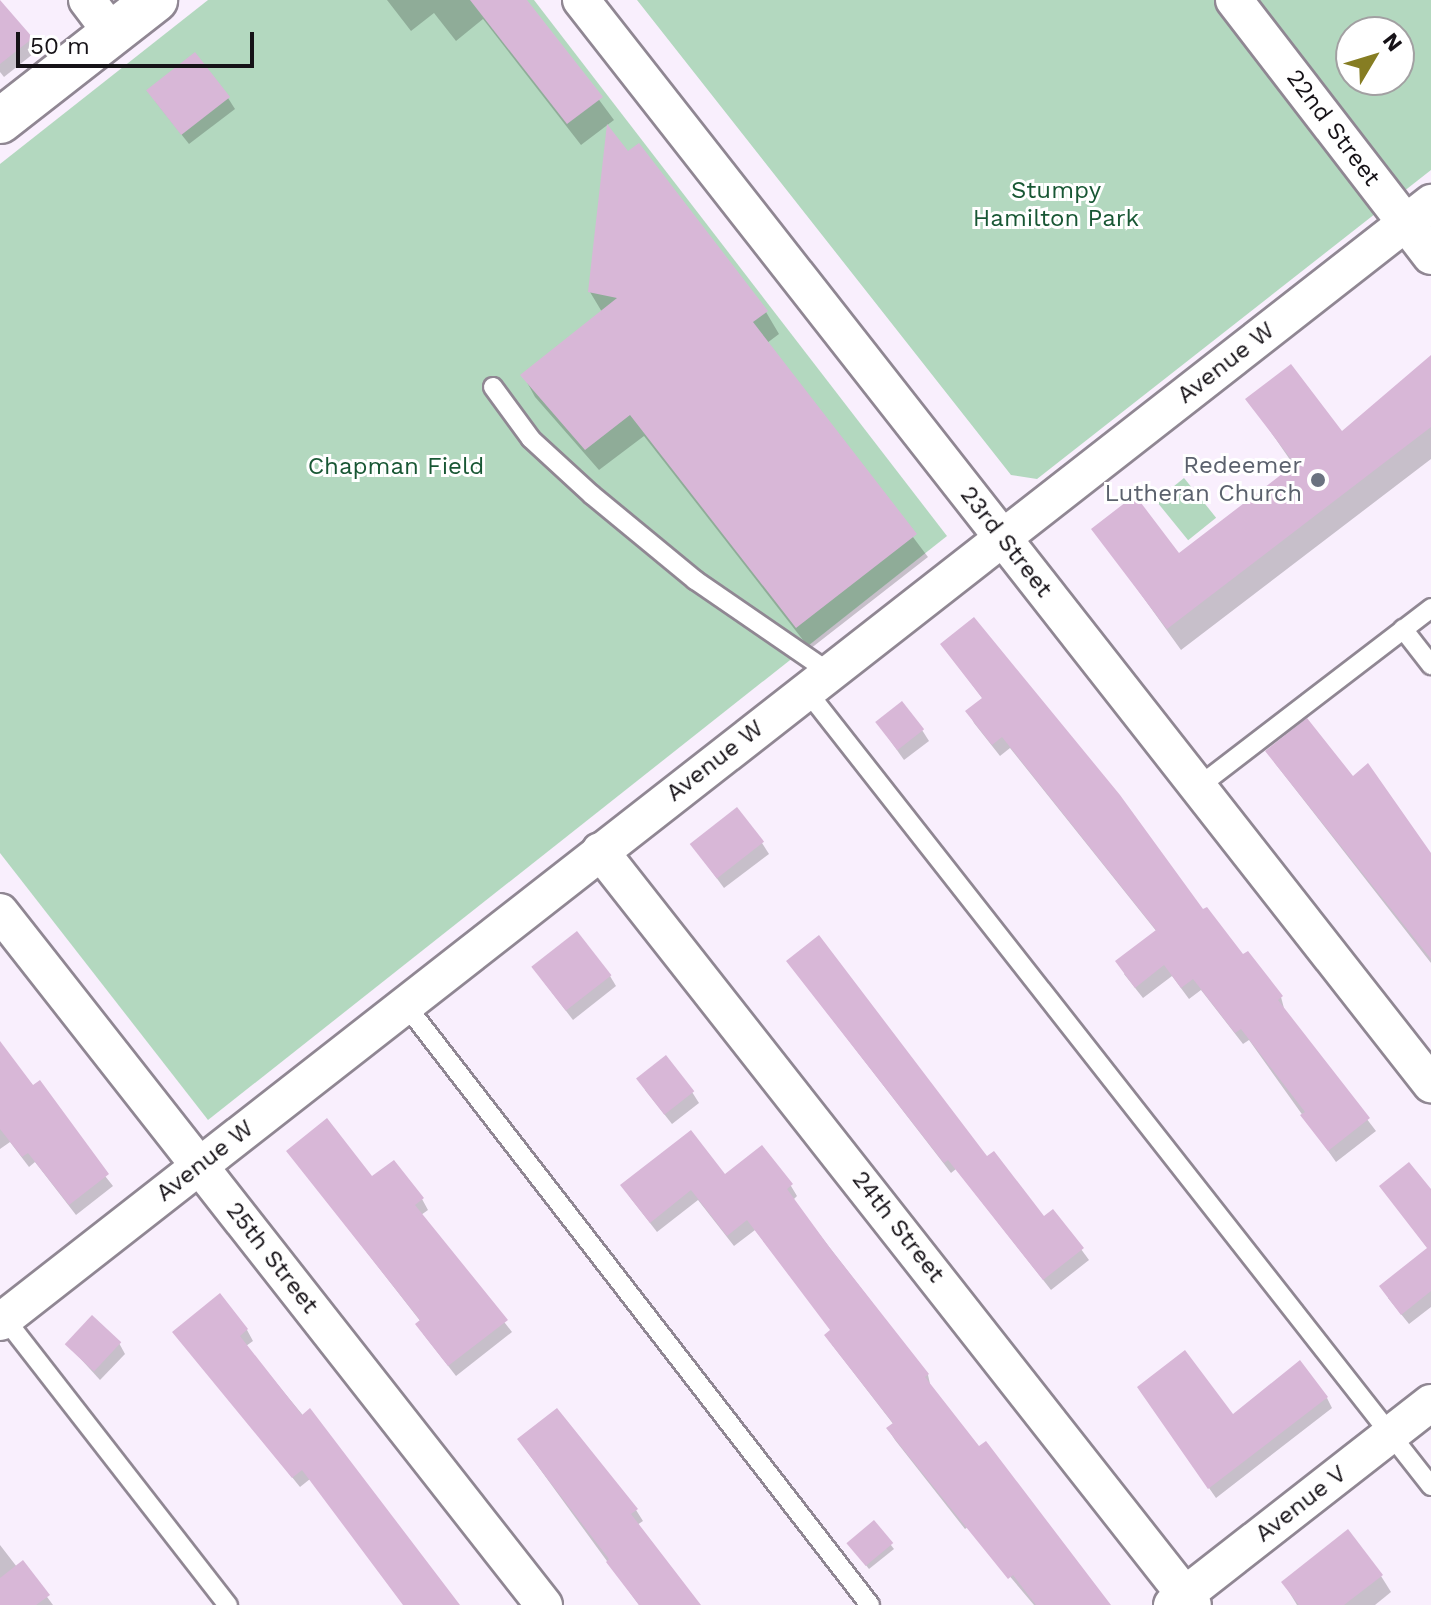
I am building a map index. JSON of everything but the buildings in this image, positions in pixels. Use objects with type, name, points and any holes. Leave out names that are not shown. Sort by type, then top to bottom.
[{"type":"street","points":[[0,121],[100,17],[155,0]]},
{"type":"street","name":"23rd Street","points":[[581,0],[1431,1084]]},
{"type":"street","name":"22nd Street","points":[[1234,0],[1418,213],[1431,256]]},
{"type":"street","name":"Avenue W","points":[[1,1317],[1418,213]]},
{"type":"street","name":"24th Street","points":[[600,851],[1183,1602]]},
{"type":"street","name":"25th Street","points":[[0,912],[544,1605]]},
{"type":"street","name":"Avenue V","points":[[1183,1602],[1431,1403]]},
{"type":"lane","points":[[493,387],[531,439],[592,495],[817,681],[1431,1486]]},
{"type":"lane","points":[[1198,787],[1431,608]]},
{"type":"lane","points":[[1403,629],[1431,665]]},
{"type":"lane","points":[[405,1004],[870,1605]]},
{"type":"lane","points":[[1,1317],[228,1605]]},
{"type":"green space","name":"Chapman Field","points":[[208,0],[534,0],[947,536],[208,1120],[0,853],[0,164]]},
{"type":"green space","name":"Stumpy Hamilton Park","points":[[637,0],[1431,0],[1431,170],[1037,479],[1011,475]]},
{"type":"green space","points":[[1184,478],[1216,518],[1188,540],[1156,501]]},
{"type":"place","name":"Redeemer Lutheran Church","points":[[1318,480]]}]
